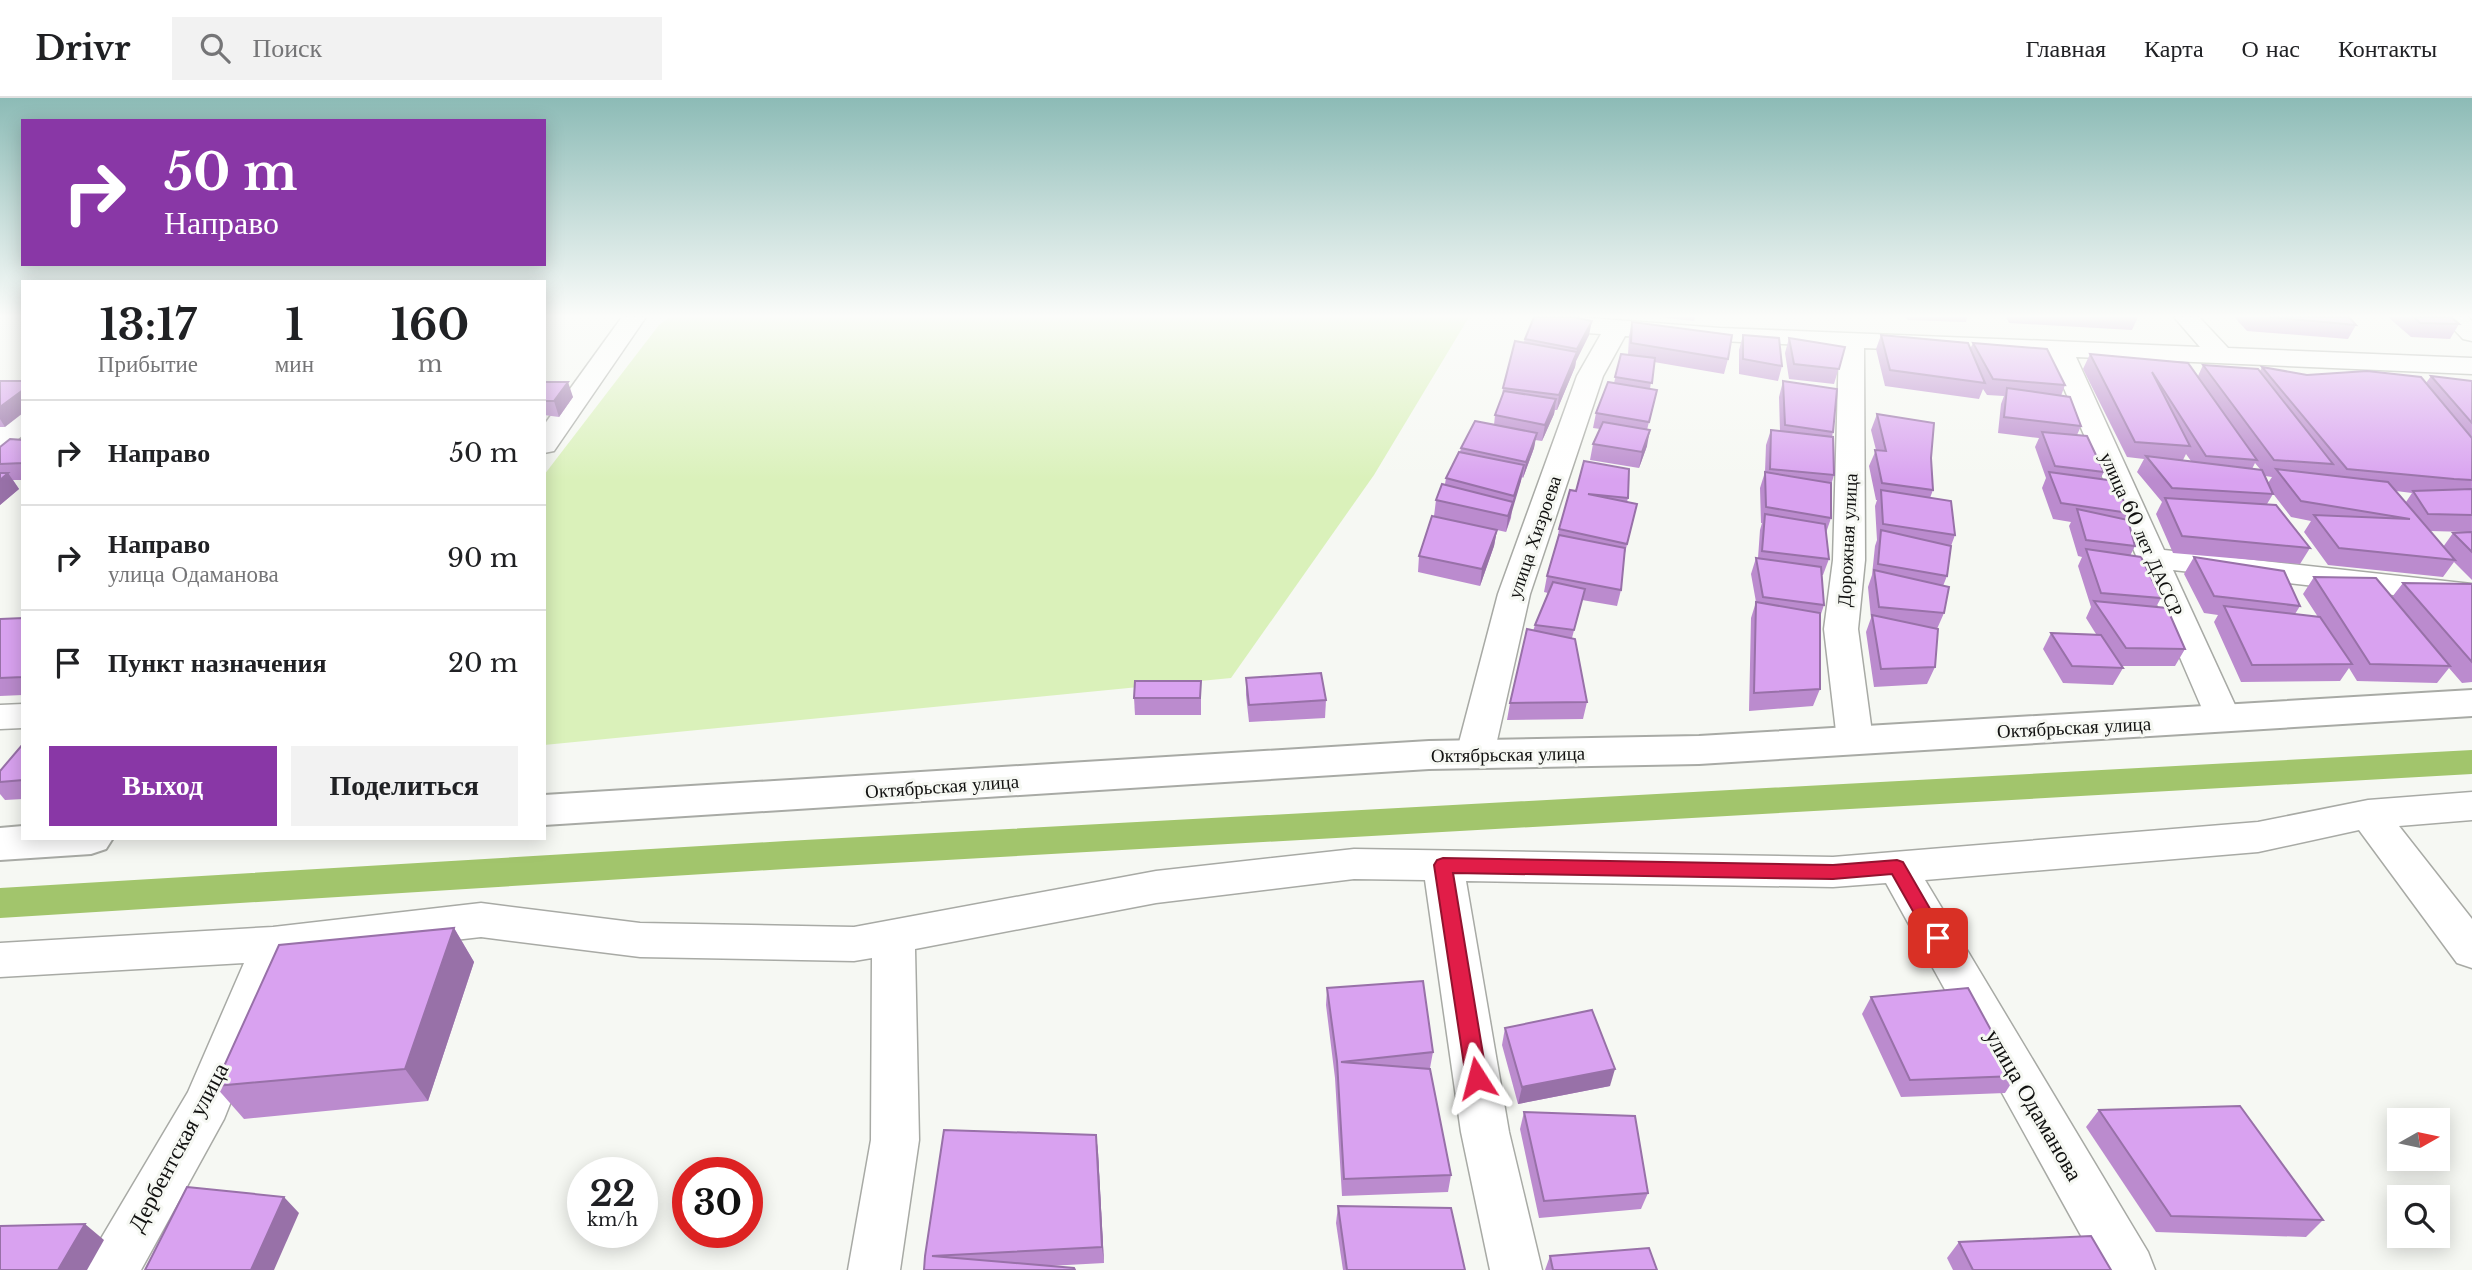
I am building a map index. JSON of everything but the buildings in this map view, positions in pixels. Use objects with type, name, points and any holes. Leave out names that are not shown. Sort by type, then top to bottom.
[{"type":"street","points":[[546,439],[595,372]]},
{"type":"street","name":"улица Хизроева","points":[[1475,754],[1514,594],[1592,372]]},
{"type":"street","name":"Дорожная улица","points":[[1852,372],[1849,560],[1841,629],[1855,740]]},
{"type":"street","name":"улица 60 лет ДАССР","points":[[2069,372],[2223,718]]},
{"type":"street","points":[[0,442],[21,423]]},
{"type":"street","points":[[0,442],[21,443]]},
{"type":"street","points":[[2154,558],[2472,594]]},
{"type":"street","name":"Октябрьская улица","points":[[546,810],[1475,754],[1699,750],[2472,703]]},
{"type":"street","points":[[0,717],[21,716]]},
{"type":"street","points":[[0,960],[273,944],[481,920],[640,940],[854,944],[1156,887],[1354,864],[1833,872],[2258,837],[2368,814],[2472,806]]},
{"type":"street","points":[[2368,814],[2472,951]]},
{"type":"street","points":[[0,844],[61,840]]},
{"type":"street","points":[[1443,865],[1485,1132],[1516,1270]]},
{"type":"street","name":"улица Одаманова","points":[[1897,867],[2129,1270]]},
{"type":"street","points":[[874,1270],[895,1140],[893,936]]},
{"type":"street","name":"Дербентская улица","points":[[112,1270],[207,1104],[273,944]]},
{"type":"green space","points":[[623,372],[1436,372],[1374,475],[1231,678],[546,745],[546,472]]},
{"type":"waterway","points":[[0,903],[786,855],[2472,762]]},
{"type":"route","points":[[1477,1078],[1443,865],[1833,872],[1897,867],[1938,938]]}]
